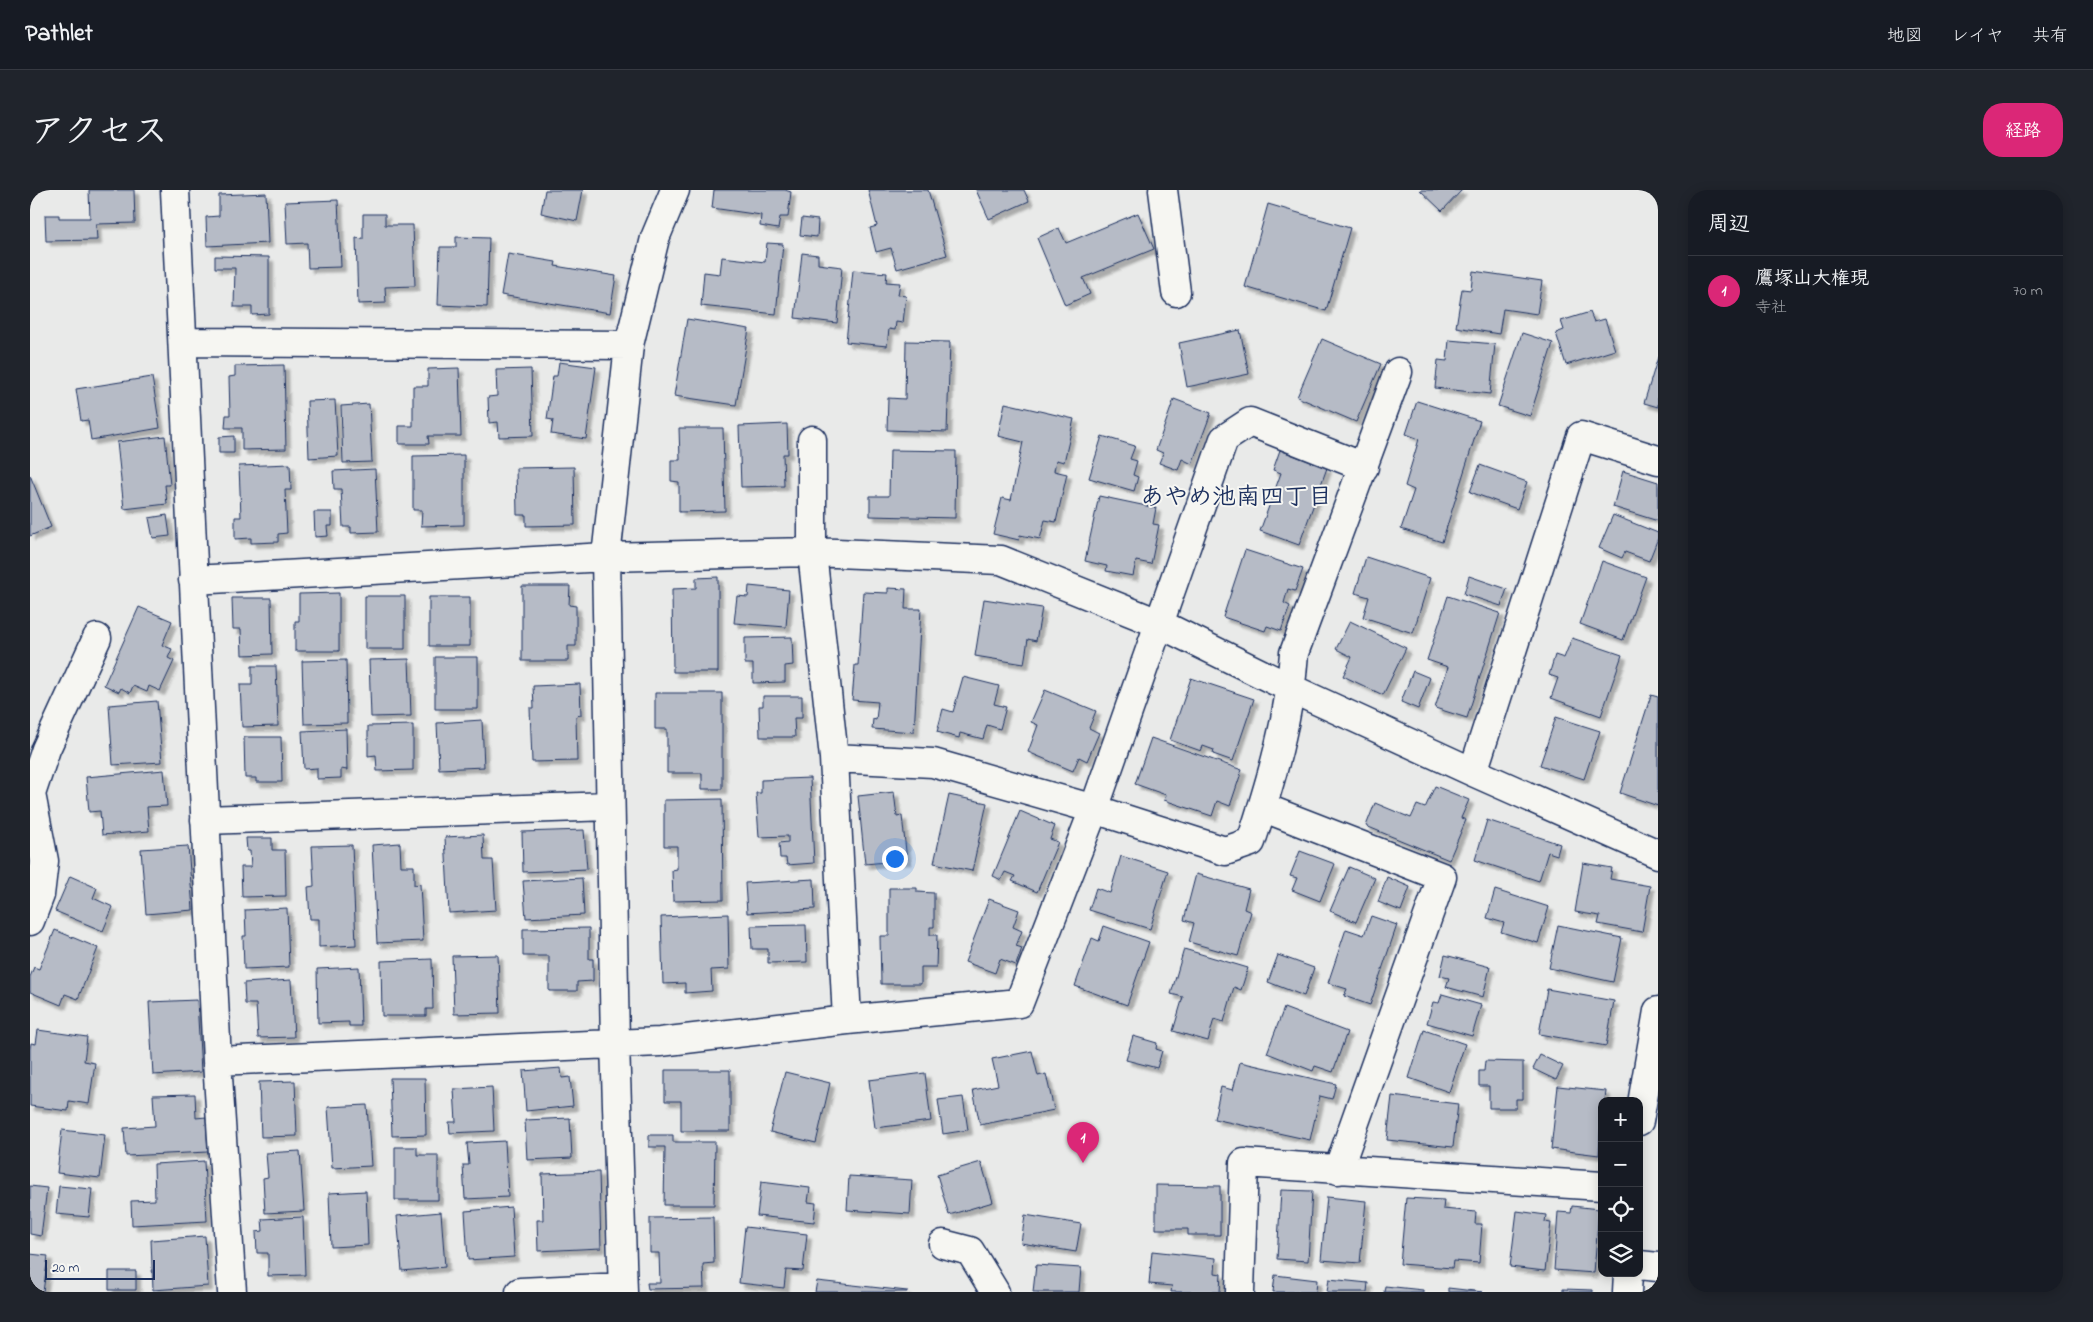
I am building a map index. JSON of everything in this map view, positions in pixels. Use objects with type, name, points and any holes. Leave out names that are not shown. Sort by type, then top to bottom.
[{"type":"street","points":[[175,190],[204,820],[232,1292]]},
{"type":"street","points":[[520,1292],[622,1290],[615,1043],[606,557],[629,345],[655,238],[675,190]]},
{"type":"street","points":[[1163,190],[1176,292]]},
{"type":"street","points":[[183,342],[629,345]]},
{"type":"street","points":[[834,758],[933,763],[1094,809],[1225,851],[1251,842],[1262,807],[1292,689],[1294,653],[1398,372]]},
{"type":"street","points":[[217,1061],[660,1042],[847,1020],[1019,1003],[1094,809],[1224,439],[1250,422],[1364,466]]},
{"type":"street","points":[[1473,772],[1581,436],[1658,460]]},
{"type":"street","points":[[812,440],[812,552],[834,758],[847,1020]]},
{"type":"street","points":[[193,580],[606,557],[812,552],[1000,560],[1158,623],[1292,689],[1658,854]]},
{"type":"street","points":[[30,921],[44,861],[31,794],[46,749],[97,638]]},
{"type":"street","points":[[204,820],[610,806]]},
{"type":"street","points":[[1262,807],[1442,877],[1338,1170]]},
{"type":"street","points":[[1643,1098],[1658,1011]]},
{"type":"street","points":[[1240,1292],[1244,1163],[1598,1186]]},
{"type":"street","points":[[943,1244],[970,1251],[995,1292]]},
{"type":"street","points":[[1643,1265],[1658,1267]]},
{"type":"street","points":[[1627,1292],[1628,1277]]},
{"type":"building","points":[[89,190],[134,190],[135,223],[96,224],[97,240],[46,241],[45,215],[59,215],[59,218],[90,218]]},
{"type":"building","points":[[545,190],[583,190],[577,221],[541,213]]},
{"type":"building","points":[[714,190],[785,190],[791,192],[788,217],[780,217],[778,229],[760,226],[761,215],[712,208]]},
{"type":"building","points":[[868,190],[928,190],[947,255],[897,269],[891,248],[876,252],[870,228],[877,226]]},
{"type":"building","points":[[976,190],[1024,190],[1029,201],[989,219]]},
{"type":"building","points":[[1420,190],[1462,190],[1442,211]]},
{"type":"building","points":[[266,193],[268,243],[207,246],[206,217],[219,216],[219,195]]},
{"type":"building","points":[[338,200],[341,267],[308,268],[307,243],[287,244],[285,202]]},
{"type":"building","points":[[1268,204],[1350,228],[1326,311],[1245,287]]},
{"type":"building","points":[[1138,213],[1154,249],[1083,278],[1090,294],[1065,305],[1037,238],[1059,228],[1066,243]]},
{"type":"building","points":[[363,214],[385,214],[385,225],[413,225],[415,286],[385,287],[386,303],[358,304],[356,238],[363,239]]},
{"type":"building","points":[[802,218],[818,220],[817,237],[800,235]]},
{"type":"building","points":[[456,237],[489,238],[487,307],[438,305],[440,247],[456,247]]},
{"type":"building","points":[[767,243],[783,244],[776,314],[701,306],[704,272],[720,274],[722,257],[765,262]]},
{"type":"building","points":[[802,253],[818,255],[818,264],[842,267],[837,323],[795,318]]},
{"type":"building","points":[[508,254],[556,262],[555,266],[616,276],[610,313],[501,295]]},
{"type":"building","points":[[215,256],[269,257],[269,314],[252,315],[252,307],[234,307],[235,268],[215,268]]},
{"type":"building","points":[[853,270],[887,273],[886,282],[900,283],[898,295],[906,296],[903,323],[896,322],[895,330],[889,329],[887,346],[846,342]]},
{"type":"building","points":[[1473,271],[1542,281],[1537,314],[1503,309],[1499,334],[1456,327],[1462,289],[1471,290]]},
{"type":"building","points":[[1590,312],[1594,322],[1605,319],[1615,350],[1566,365],[1556,333],[1564,330],[1561,321]]},
{"type":"building","points":[[687,319],[749,329],[736,405],[674,396]]},
{"type":"building","points":[[1240,330],[1249,374],[1187,387],[1179,343]]},
{"type":"building","points":[[1522,333],[1553,343],[1530,416],[1498,406]]},
{"type":"building","points":[[1322,339],[1381,364],[1356,422],[1297,397]]},
{"type":"building","points":[[1449,340],[1495,344],[1490,394],[1435,388],[1438,360],[1447,361]]},
{"type":"building","points":[[906,341],[950,342],[947,432],[887,430],[888,398],[905,399]]},
{"type":"building","points":[[1658,357],[1658,407],[1644,403]]},
{"type":"building","points":[[559,362],[596,367],[586,439],[551,434],[553,420],[547,419],[553,376],[557,376]]},
{"type":"building","points":[[284,365],[286,449],[242,450],[242,428],[225,428],[226,415],[230,415],[229,377],[235,376],[235,366]]},
{"type":"building","points":[[459,368],[461,436],[428,436],[429,444],[399,444],[399,426],[413,426],[413,386],[428,386],[428,369]]},
{"type":"building","points":[[531,369],[533,436],[499,437],[498,422],[489,423],[488,397],[497,396],[496,370]]},
{"type":"building","points":[[152,377],[160,428],[91,440],[88,420],[81,421],[76,389]]},
{"type":"building","points":[[1174,399],[1211,413],[1192,464],[1182,459],[1178,470],[1159,463],[1163,453],[1156,450]]},
{"type":"building","points":[[335,400],[338,456],[309,458],[307,401]]},
{"type":"building","points":[[1417,401],[1480,421],[1442,542],[1401,529],[1414,490],[1405,486],[1419,439],[1406,434]]},
{"type":"building","points":[[1005,403],[1074,419],[1064,462],[1056,460],[1054,471],[1067,474],[1056,522],[1045,520],[1040,539],[1020,535],[1019,540],[993,534],[1002,498],[1011,500],[1023,442],[998,436]]},
{"type":"building","points":[[369,404],[372,462],[343,463],[341,406]]},
{"type":"building","points":[[787,424],[788,454],[783,454],[784,486],[741,487],[739,426]]},
{"type":"building","points":[[679,428],[723,428],[725,511],[679,512],[679,482],[671,481],[671,460],[680,460]]},
{"type":"building","points":[[165,436],[170,485],[165,485],[167,504],[124,509],[117,442]]},
{"type":"building","points":[[234,436],[234,453],[219,453],[219,437]]},
{"type":"building","points":[[1102,436],[1135,446],[1130,459],[1137,461],[1133,475],[1138,477],[1134,491],[1089,478]]},
{"type":"building","points":[[890,450],[956,451],[955,518],[870,516],[870,496],[889,496]]},
{"type":"building","points":[[1280,450],[1327,468],[1299,545],[1260,531],[1281,473],[1273,470]]},
{"type":"building","points":[[464,455],[464,525],[421,526],[422,510],[413,510],[413,456]]},
{"type":"building","points":[[290,464],[291,490],[285,490],[287,533],[278,534],[278,542],[251,543],[251,538],[235,539],[235,517],[241,517],[239,466]]},
{"type":"building","points":[[1480,465],[1527,482],[1517,509],[1470,492]]},
{"type":"building","points":[[574,467],[575,525],[526,526],[526,515],[517,515],[516,468]]},
{"type":"building","points":[[375,469],[378,532],[351,533],[351,527],[343,527],[341,489],[334,489],[333,471]]},
{"type":"building","points":[[1623,471],[1658,482],[1658,521],[1613,507]]},
{"type":"building","points":[[30,475],[51,527],[30,536]]},
{"type":"building","points":[[1099,496],[1156,508],[1153,524],[1159,525],[1151,564],[1136,561],[1133,576],[1106,571],[1107,566],[1085,561]]},
{"type":"building","points":[[314,512],[332,512],[332,526],[327,526],[328,536],[315,537]]},
{"type":"building","points":[[167,515],[170,536],[153,538],[149,518]]},
{"type":"building","points":[[1613,515],[1658,533],[1658,538],[1649,561],[1625,552],[1622,558],[1599,548]]},
{"type":"building","points":[[1245,550],[1303,569],[1295,591],[1288,589],[1284,603],[1290,606],[1281,631],[1267,626],[1265,631],[1223,617]]},
{"type":"building","points":[[1366,557],[1430,578],[1413,633],[1363,617],[1369,597],[1355,593]]},
{"type":"building","points":[[1602,561],[1646,577],[1623,640],[1580,624]]},
{"type":"building","points":[[1469,576],[1507,589],[1501,606],[1464,594]]},
{"type":"building","points":[[718,577],[718,672],[673,672],[672,589],[696,588],[696,578]]},
{"type":"building","points":[[522,586],[570,586],[569,605],[576,606],[576,646],[568,646],[568,661],[522,661]]},
{"type":"building","points":[[749,586],[789,590],[786,627],[734,623],[737,596],[748,597]]},
{"type":"building","points":[[888,588],[906,589],[905,609],[921,609],[914,732],[872,729],[873,719],[876,720],[878,702],[852,700],[855,665],[858,665],[863,592],[888,593]]},
{"type":"building","points":[[339,593],[339,651],[295,651],[295,621],[299,621],[299,594]]},
{"type":"building","points":[[365,596],[405,596],[405,649],[365,649]]},
{"type":"building","points":[[1448,596],[1500,613],[1467,718],[1435,708],[1448,667],[1427,660]]},
{"type":"building","points":[[429,597],[470,597],[470,646],[429,646]]},
{"type":"building","points":[[232,598],[271,598],[272,654],[242,655],[241,629],[233,629]]},
{"type":"building","points":[[984,599],[1042,608],[1036,641],[1028,639],[1024,664],[975,656]]},
{"type":"building","points":[[139,607],[172,621],[162,645],[172,649],[168,658],[174,661],[160,691],[149,686],[147,692],[133,686],[130,693],[121,688],[119,692],[104,685]]},
{"type":"building","points":[[1350,621],[1406,648],[1383,695],[1343,676],[1352,657],[1336,649]]},
{"type":"building","points":[[792,637],[793,665],[785,666],[785,682],[753,683],[753,664],[745,664],[745,638]]},
{"type":"building","points":[[1572,638],[1622,655],[1601,716],[1551,698],[1558,678],[1549,675],[1555,655],[1564,658]]},
{"type":"building","points":[[435,657],[478,657],[478,709],[435,709]]},
{"type":"building","points":[[409,659],[411,716],[371,717],[369,660]]},
{"type":"building","points":[[346,660],[347,723],[304,724],[302,661]]},
{"type":"building","points":[[252,666],[276,666],[278,726],[242,727],[240,685],[252,685]]},
{"type":"building","points":[[1413,671],[1430,678],[1418,709],[1401,702]]},
{"type":"building","points":[[963,677],[999,686],[994,704],[1006,707],[1000,729],[987,725],[983,739],[960,733],[959,738],[937,732],[943,709],[953,712]]},
{"type":"building","points":[[1191,678],[1254,699],[1233,761],[1213,754],[1214,750],[1203,746],[1201,751],[1170,740]]},
{"type":"building","points":[[580,684],[581,715],[576,716],[577,761],[532,762],[530,708],[534,708],[533,686]]},
{"type":"building","points":[[1045,690],[1096,711],[1089,728],[1099,733],[1087,761],[1079,757],[1073,771],[1028,752],[1038,725],[1031,722]]},
{"type":"building","points":[[655,693],[722,693],[722,789],[702,789],[702,773],[667,773],[667,729],[655,729]]},
{"type":"building","points":[[1651,695],[1658,697],[1658,806],[1620,793]]},
{"type":"building","points":[[763,696],[802,696],[802,718],[794,718],[795,737],[760,737],[759,706],[763,706]]},
{"type":"building","points":[[157,701],[162,762],[113,765],[109,705]]},
{"type":"building","points":[[1556,717],[1600,731],[1584,779],[1540,765]]},
{"type":"building","points":[[482,720],[484,767],[439,769],[437,723]]},
{"type":"building","points":[[413,725],[413,770],[377,771],[376,755],[368,756],[368,726]]},
{"type":"building","points":[[346,729],[347,770],[341,769],[341,778],[317,779],[317,768],[304,769],[302,731]]},
{"type":"building","points":[[244,737],[281,737],[282,782],[256,782],[256,778],[245,778]]},
{"type":"building","points":[[1151,738],[1242,770],[1230,806],[1217,801],[1212,816],[1164,800],[1166,795],[1135,784]]},
{"type":"building","points":[[164,770],[167,806],[147,807],[149,831],[102,835],[100,811],[89,812],[86,777]]},
{"type":"building","points":[[810,778],[814,863],[787,865],[786,858],[780,858],[779,843],[788,842],[788,836],[759,837],[756,793],[761,793],[761,780]]},
{"type":"building","points":[[1435,786],[1469,800],[1461,818],[1466,820],[1449,860],[1366,826],[1375,803],[1411,818],[1417,805],[1425,808]]},
{"type":"building","points":[[894,792],[897,817],[902,816],[907,860],[865,864],[858,796]]},
{"type":"building","points":[[949,795],[987,803],[972,871],[934,863]]},
{"type":"building","points":[[722,799],[723,900],[673,901],[672,870],[677,869],[677,846],[664,846],[664,800]]},
{"type":"building","points":[[1020,811],[1055,826],[1050,839],[1058,842],[1037,892],[1012,881],[1015,876],[1005,872],[1001,880],[993,876]]},
{"type":"building","points":[[1487,820],[1560,844],[1557,855],[1548,852],[1539,881],[1475,860]]},
{"type":"building","points":[[584,830],[587,869],[523,872],[522,832]]},
{"type":"building","points":[[483,835],[484,860],[493,860],[496,910],[449,913],[445,837]]},
{"type":"building","points":[[246,838],[272,838],[272,850],[285,850],[286,896],[242,897],[241,867],[251,867],[250,851],[247,851]]},
{"type":"building","points":[[400,843],[401,866],[414,866],[414,885],[420,884],[423,941],[377,943],[372,845]]},
{"type":"building","points":[[352,845],[356,945],[319,947],[319,919],[310,919],[308,887],[314,886],[312,846]]},
{"type":"building","points":[[188,846],[193,910],[146,914],[141,849]]},
{"type":"building","points":[[1300,851],[1335,864],[1320,901],[1292,890],[1297,878],[1290,876]]},
{"type":"building","points":[[1121,856],[1168,871],[1150,929],[1089,910],[1096,888],[1110,893]]},
{"type":"building","points":[[1583,863],[1612,868],[1610,879],[1650,886],[1642,932],[1598,924],[1600,916],[1575,912]]},
{"type":"building","points":[[1349,867],[1375,878],[1356,922],[1330,911]]},
{"type":"building","points":[[1196,874],[1249,889],[1244,909],[1251,912],[1238,956],[1189,942],[1194,923],[1184,920]]},
{"type":"building","points":[[70,876],[97,888],[93,898],[113,907],[103,931],[55,911]]},
{"type":"building","points":[[1387,877],[1410,887],[1401,911],[1378,902]]},
{"type":"building","points":[[582,878],[584,915],[526,918],[523,881]]},
{"type":"building","points":[[814,879],[815,909],[747,913],[745,883]]},
{"type":"building","points":[[889,888],[917,888],[917,892],[934,893],[934,927],[930,927],[930,935],[937,935],[936,967],[921,967],[921,984],[881,984],[880,936],[889,936]]},
{"type":"building","points":[[1495,890],[1549,907],[1538,943],[1501,932],[1504,923],[1487,918]]},
{"type":"building","points":[[989,899],[1019,910],[1013,927],[1022,931],[1016,946],[1022,948],[1016,965],[1000,959],[995,973],[965,962]]},
{"type":"building","points":[[287,908],[289,967],[244,969],[243,936],[246,936],[245,910]]},
{"type":"building","points":[[728,914],[729,969],[711,970],[712,991],[685,993],[685,983],[663,984],[661,917]]},
{"type":"building","points":[[1371,916],[1397,925],[1370,1005],[1344,996],[1347,989],[1328,983],[1346,929],[1364,935]]},
{"type":"building","points":[[806,925],[807,962],[768,963],[768,949],[752,949],[751,926]]},
{"type":"building","points":[[1558,925],[1622,938],[1613,982],[1549,968]]},
{"type":"building","points":[[1104,926],[1149,942],[1127,1005],[1075,986],[1092,938],[1099,941]]},
{"type":"building","points":[[589,928],[589,959],[593,959],[593,981],[577,982],[577,991],[549,991],[549,956],[523,956],[523,929]]},
{"type":"building","points":[[55,930],[98,948],[78,999],[65,994],[61,1005],[30,992],[30,977],[34,967],[39,969]]},
{"type":"building","points":[[1184,949],[1248,968],[1241,990],[1234,987],[1224,1022],[1214,1019],[1208,1041],[1173,1031],[1183,997],[1171,994]]},
{"type":"building","points":[[498,955],[500,1013],[454,1014],[452,956]]},
{"type":"building","points":[[1278,955],[1314,968],[1304,996],[1268,982]]},
{"type":"building","points":[[1445,955],[1490,967],[1483,997],[1446,987],[1449,978],[1440,976]]},
{"type":"building","points":[[432,959],[433,1009],[426,1009],[426,1016],[382,1016],[381,961]]},
{"type":"building","points":[[359,967],[361,1026],[349,1026],[349,1022],[318,1023],[317,969]]},
{"type":"building","points":[[291,980],[294,1037],[258,1038],[256,1004],[245,1004],[244,983]]},
{"type":"building","points":[[1547,989],[1614,1001],[1606,1046],[1539,1034]]},
{"type":"building","points":[[1442,994],[1481,1005],[1472,1036],[1427,1023],[1433,1002],[1439,1003]]},
{"type":"building","points":[[197,1000],[201,1072],[153,1075],[149,1002]]},
{"type":"building","points":[[1284,1008],[1347,1032],[1333,1072],[1315,1066],[1313,1071],[1267,1053]]},
{"type":"building","points":[[38,1030],[87,1037],[84,1061],[95,1063],[89,1104],[69,1101],[68,1111],[30,1106],[30,1049],[31,1043],[36,1044]]},
{"type":"building","points":[[1424,1030],[1465,1044],[1449,1092],[1409,1078]]},
{"type":"building","points":[[1133,1036],[1157,1043],[1156,1049],[1162,1051],[1157,1068],[1126,1060]]},
{"type":"building","points":[[1032,1051],[1038,1076],[1046,1074],[1054,1110],[980,1125],[973,1090],[998,1085],[992,1059]]},
{"type":"building","points":[[1540,1055],[1563,1066],[1556,1080],[1533,1069]]},
{"type":"building","points":[[1485,1061],[1523,1062],[1523,1099],[1516,1099],[1516,1108],[1489,1108],[1489,1086],[1479,1086],[1479,1071],[1484,1071]]},
{"type":"building","points":[[1240,1062],[1336,1084],[1332,1099],[1320,1096],[1310,1140],[1214,1119],[1221,1087],[1233,1090]]},
{"type":"building","points":[[561,1068],[562,1078],[570,1077],[573,1106],[526,1111],[523,1071]]},
{"type":"building","points":[[665,1070],[730,1070],[730,1131],[681,1131],[681,1101],[665,1101]]},
{"type":"building","points":[[785,1072],[830,1083],[816,1143],[770,1132]]},
{"type":"building","points":[[925,1073],[931,1121],[875,1128],[869,1080]]},
{"type":"building","points":[[390,1078],[425,1078],[426,1135],[392,1136]]},
{"type":"building","points":[[295,1081],[297,1136],[261,1137],[259,1082]]},
{"type":"building","points":[[1558,1086],[1606,1091],[1605,1097],[1598,1097],[1598,1155],[1551,1149]]},
{"type":"building","points":[[492,1087],[494,1131],[450,1133],[449,1122],[456,1122],[454,1089]]},
{"type":"building","points":[[195,1094],[196,1118],[206,1117],[208,1152],[126,1156],[124,1128],[155,1126],[153,1095]]},
{"type":"building","points":[[1392,1096],[1458,1104],[1453,1147],[1387,1140]]},
{"type":"building","points":[[963,1097],[968,1130],[943,1134],[938,1100]]},
{"type":"building","points":[[367,1105],[371,1166],[332,1168],[328,1107]]},
{"type":"building","points":[[570,1118],[572,1158],[527,1160],[525,1120]]},
{"type":"building","points":[[62,1130],[105,1135],[100,1178],[57,1173]]},
{"type":"building","points":[[649,1135],[673,1135],[673,1142],[715,1142],[714,1205],[664,1205],[665,1147],[649,1147]]},
{"type":"building","points":[[505,1141],[508,1197],[465,1199],[463,1165],[469,1165],[467,1143]]},
{"type":"building","points":[[395,1147],[417,1147],[417,1155],[438,1155],[438,1200],[395,1200]]},
{"type":"building","points":[[300,1151],[304,1211],[265,1213],[263,1178],[268,1177],[266,1153]]},
{"type":"building","points":[[204,1161],[207,1221],[132,1225],[131,1201],[155,1200],[154,1164]]},
{"type":"building","points":[[981,1162],[993,1202],[949,1215],[937,1175]]},
{"type":"building","points":[[599,1172],[601,1248],[538,1251],[537,1220],[543,1220],[542,1174]]},
{"type":"building","points":[[849,1176],[912,1180],[910,1214],[847,1210]]},
{"type":"building","points":[[761,1182],[810,1188],[808,1202],[816,1203],[814,1222],[757,1216]]},
{"type":"building","points":[[1156,1185],[1220,1186],[1220,1235],[1188,1235],[1188,1229],[1156,1229]]},
{"type":"building","points":[[30,1186],[47,1188],[41,1236],[30,1234]]},
{"type":"building","points":[[59,1186],[92,1189],[89,1217],[56,1214]]},
{"type":"building","points":[[1281,1190],[1312,1191],[1308,1261],[1277,1259]]},
{"type":"building","points":[[366,1191],[368,1245],[331,1247],[329,1193]]},
{"type":"building","points":[[1327,1197],[1366,1201],[1360,1263],[1321,1260]]},
{"type":"building","points":[[1406,1198],[1444,1200],[1443,1209],[1476,1212],[1475,1224],[1482,1224],[1479,1263],[1453,1261],[1452,1268],[1400,1264]]},
{"type":"building","points":[[1572,1206],[1598,1209],[1594,1273],[1554,1270],[1558,1212],[1571,1213]]},
{"type":"building","points":[[511,1207],[514,1257],[468,1260],[465,1211]]},
{"type":"building","points":[[1517,1211],[1546,1215],[1545,1222],[1551,1223],[1545,1271],[1510,1267]]},
{"type":"building","points":[[441,1212],[445,1267],[402,1271],[397,1216]]},
{"type":"building","points":[[1025,1215],[1081,1224],[1076,1252],[1021,1243]]},
{"type":"building","points":[[303,1217],[305,1275],[268,1276],[268,1253],[257,1253],[256,1232],[263,1231],[262,1219]]},
{"type":"building","points":[[713,1217],[714,1263],[703,1264],[704,1288],[648,1289],[647,1283],[660,1283],[659,1253],[650,1253],[650,1218]]},
{"type":"building","points":[[745,1227],[807,1234],[803,1271],[786,1270],[784,1288],[739,1283]]},
{"type":"building","points":[[205,1236],[208,1286],[153,1290],[151,1240]]},
{"type":"building","points":[[1152,1251],[1216,1258],[1215,1273],[1221,1274],[1220,1292],[1171,1292],[1172,1286],[1149,1284]]},
{"type":"building","points":[[30,1254],[48,1256],[43,1292],[30,1292]]},
{"type":"building","points":[[1036,1265],[1081,1268],[1079,1292],[1033,1292]]},
{"type":"building","points":[[109,1271],[136,1271],[136,1290],[109,1290]]},
{"type":"building","points":[[1275,1275],[1317,1280],[1316,1292],[1273,1292]]},
{"type":"building","points":[[1329,1279],[1368,1283],[1367,1292],[1327,1292]]},
{"type":"building","points":[[817,1281],[907,1291],[907,1292],[815,1292]]},
{"type":"building","points":[[1385,1286],[1423,1290],[1423,1292],[1384,1292]]},
{"type":"building","points":[[1448,1288],[1483,1292],[1448,1292]]},
{"type":"building","points":[[1563,1289],[1593,1290],[1593,1292],[1563,1292]]},
{"type":"place","name":"鷹塚山大権現","points":[[1083,1163]]},
{"type":"district","name":"あやめ池南四丁目","points":[[1236,496]]}]
